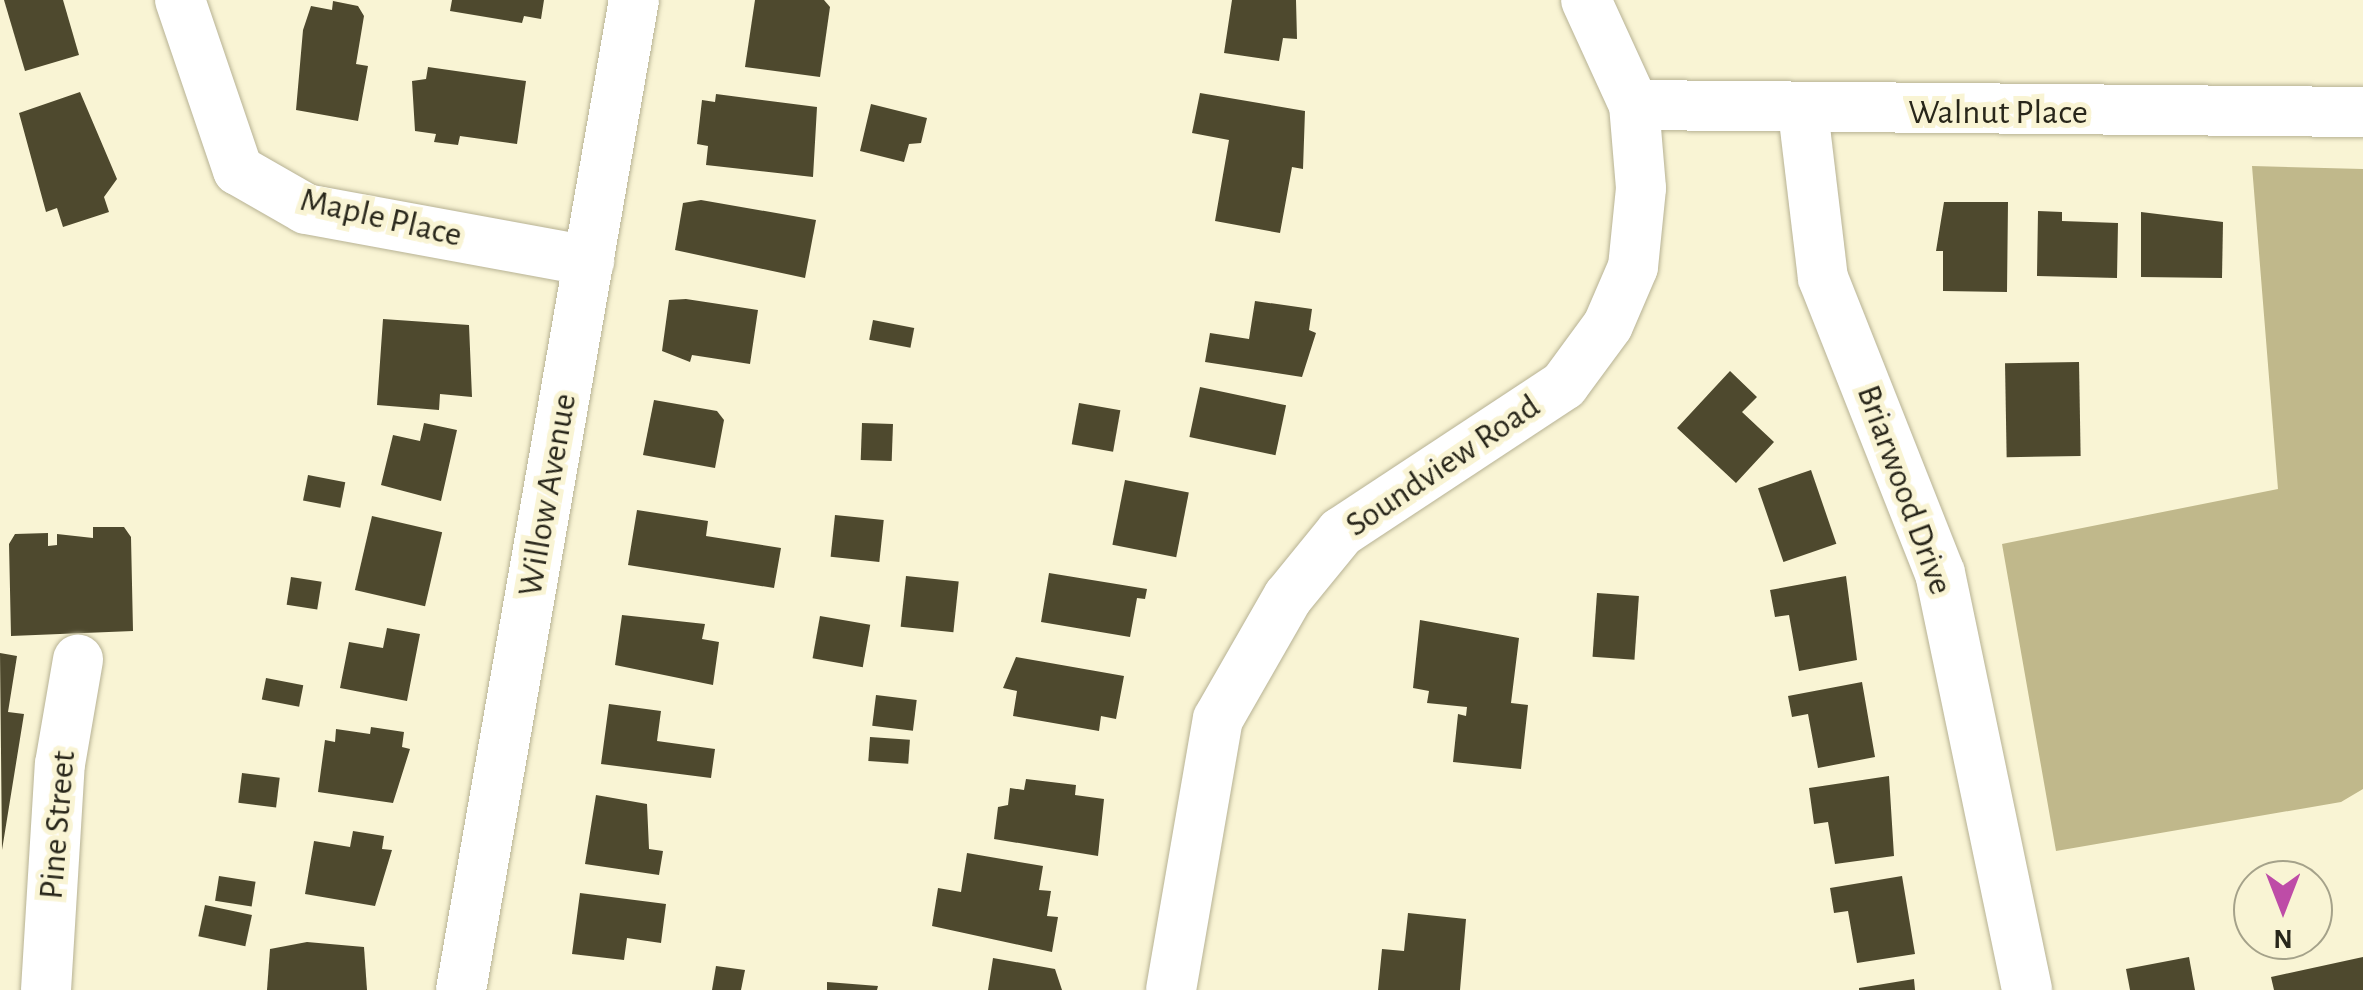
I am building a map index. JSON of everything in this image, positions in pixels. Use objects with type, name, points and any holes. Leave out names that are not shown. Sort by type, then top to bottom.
[{"type":"street","name":"Maple Place","points":[[180,0],[238,170],[306,209],[590,261]]},
{"type":"street","name":"Willow Avenue","points":[[461,990],[634,0]]},
{"type":"street","name":"Soundview Road","points":[[1171,990],[1218,719],[1288,597],[1341,532],[1564,385],[1608,325],[1633,267],[1641,188],[1634,105],[1586,0]]},
{"type":"street","name":"Walnut Place","points":[[1634,105],[1803,110],[2363,112]]},
{"type":"street","name":"Briarwood Drive","points":[[1803,110],[1823,278],[1940,572],[2027,990]]},
{"type":"street","name":"Pine Street","points":[[46,990],[60,764],[78,660]]},
{"type":"shaded area","points":[[2252,166],[2363,169],[2363,789],[2341,802],[2056,851],[2002,544],[2278,489]]},
{"type":"building","points":[[4,0],[63,0],[79,55],[25,71]]},
{"type":"building","points":[[452,0],[544,0],[541,19],[524,16],[522,23],[450,11]]},
{"type":"building","points":[[755,0],[824,0],[830,7],[820,77],[745,67]]},
{"type":"building","points":[[1232,0],[1296,0],[1297,39],[1283,38],[1279,61],[1224,53]]},
{"type":"building","points":[[333,1],[358,6],[364,16],[356,64],[368,66],[358,121],[296,110],[303,30],[311,6],[332,10]]},
{"type":"building","points":[[428,67],[526,81],[517,144],[460,136],[458,145],[434,142],[436,134],[415,131],[412,81],[426,79]]},
{"type":"building","points":[[80,92],[117,179],[104,197],[109,212],[63,227],[57,208],[46,212],[19,113]]},
{"type":"building","points":[[1200,93],[1305,111],[1303,169],[1292,167],[1280,233],[1215,221],[1229,140],[1192,133]]},
{"type":"building","points":[[716,94],[817,107],[813,177],[706,165],[708,146],[697,144],[702,100],[715,102]]},
{"type":"building","points":[[871,104],[927,118],[921,143],[909,144],[904,162],[860,151]]},
{"type":"building","points":[[701,200],[816,220],[805,278],[675,250],[683,203]]},
{"type":"building","points":[[1944,202],[2008,202],[2007,292],[1943,291],[1943,251],[1936,251]]},
{"type":"building","points":[[2038,211],[2062,212],[2062,221],[2118,223],[2117,278],[2037,276]]},
{"type":"building","points":[[2141,212],[2223,222],[2222,278],[2141,277]]},
{"type":"building","points":[[669,300],[758,310],[750,364],[692,355],[690,362],[662,351]]},
{"type":"building","points":[[1255,301],[1312,309],[1309,330],[1316,333],[1302,377],[1205,362],[1210,333],[1249,339]]},
{"type":"building","points":[[383,319],[469,325],[472,397],[440,394],[439,410],[377,405]]},
{"type":"building","points":[[873,320],[914,328],[910,348],[869,340]]},
{"type":"building","points":[[2079,362],[2081,456],[2007,457],[2005,363]]},
{"type":"building","points":[[1730,371],[1757,397],[1742,412],[1774,442],[1736,483],[1677,428]]},
{"type":"building","points":[[1200,387],[1286,405],[1275,455],[1189,437]]},
{"type":"building","points":[[654,400],[717,411],[724,420],[715,468],[643,455]]},
{"type":"building","points":[[1079,403],[1120,410],[1113,452],[1072,444]]},
{"type":"building","points":[[424,423],[457,430],[441,501],[381,485],[393,435],[420,441]]},
{"type":"building","points":[[862,423],[893,424],[892,461],[861,460]]},
{"type":"building","points":[[1811,470],[1836,544],[1783,562],[1758,488]]},
{"type":"building","points":[[308,475],[345,482],[340,508],[303,501]]},
{"type":"building","points":[[1125,480],[1189,492],[1176,557],[1112,545]]},
{"type":"building","points":[[637,510],[708,521],[706,536],[781,548],[774,588],[628,565]]},
{"type":"building","points":[[835,515],[884,520],[879,562],[831,557]]},
{"type":"building","points":[[372,516],[442,532],[425,606],[355,590]]},
{"type":"building","points":[[93,527],[124,527],[131,537],[133,631],[11,636],[9,544],[15,534],[48,533],[48,546],[57,545],[57,534],[93,538]]},
{"type":"building","points":[[1049,573],[1147,589],[1145,599],[1137,598],[1130,637],[1041,622]]},
{"type":"building","points":[[906,576],[959,582],[953,632],[901,627]]},
{"type":"building","points":[[1846,576],[1857,660],[1799,671],[1789,615],[1775,617],[1770,590]]},
{"type":"building","points":[[291,577],[322,582],[317,610],[287,605]]},
{"type":"building","points":[[1597,593],[1639,596],[1634,660],[1593,657]]},
{"type":"building","points":[[622,615],[705,624],[702,639],[719,642],[713,685],[615,665]]},
{"type":"building","points":[[820,616],[870,625],[863,667],[813,658]]},
{"type":"building","points":[[1420,620],[1519,638],[1511,703],[1528,705],[1521,769],[1453,762],[1458,714],[1466,716],[1467,707],[1427,703],[1429,691],[1413,688]]},
{"type":"building","points":[[387,628],[420,634],[407,701],[340,688],[349,642],[383,648]]},
{"type":"building","points":[[0,653],[17,656],[8,712],[24,714],[2,850]]},
{"type":"building","points":[[1016,657],[1124,676],[1116,719],[1101,716],[1099,731],[1013,716],[1017,691],[1003,688]]},
{"type":"building","points":[[266,678],[303,685],[299,707],[262,700]]},
{"type":"building","points":[[1862,682],[1875,757],[1818,768],[1808,714],[1792,717],[1788,696]]},
{"type":"building","points":[[876,695],[917,700],[913,731],[872,726]]},
{"type":"building","points":[[609,704],[661,711],[657,741],[715,749],[711,778],[601,764]]},
{"type":"building","points":[[371,727],[404,732],[402,747],[410,749],[393,803],[318,792],[325,740],[335,742],[336,729],[370,734]]},
{"type":"building","points":[[870,737],[910,740],[908,764],[868,761]]},
{"type":"building","points":[[242,773],[280,778],[276,807],[238,803]]},
{"type":"building","points":[[1889,776],[1894,856],[1835,864],[1828,822],[1814,824],[1809,788]]},
{"type":"building","points":[[1026,779],[1076,785],[1075,795],[1104,799],[1098,856],[994,839],[998,807],[1008,805],[1010,788],[1024,790]]},
{"type":"building","points":[[596,795],[647,804],[649,849],[663,851],[659,875],[585,864]]},
{"type":"building","points":[[353,831],[384,836],[382,849],[392,850],[375,906],[305,894],[314,841],[350,847]]},
{"type":"building","points":[[967,853],[1043,866],[1039,890],[1051,891],[1047,916],[1058,917],[1052,952],[932,926],[938,888],[961,892]]},
{"type":"building","points":[[219,876],[256,882],[252,906],[215,901]]},
{"type":"building","points":[[1902,876],[1915,954],[1857,963],[1848,911],[1834,913],[1830,888]]},
{"type":"building","points":[[580,893],[666,904],[661,943],[627,938],[624,960],[572,954]]},
{"type":"building","points":[[205,905],[252,915],[245,946],[198,936]]},
{"type":"building","points":[[1408,913],[1466,919],[1460,990],[1378,990],[1382,949],[1404,951]]},
{"type":"building","points":[[307,942],[364,947],[367,990],[267,990],[270,949]]},
{"type":"building","points":[[2189,957],[2195,990],[2130,990],[2126,969]]},
{"type":"building","points":[[2363,957],[2363,990],[2274,990],[2271,977]]},
{"type":"building","points":[[993,958],[1055,969],[1062,990],[988,990]]},
{"type":"building","points":[[716,966],[745,970],[741,990],[712,990]]},
{"type":"building","points":[[1914,979],[1915,990],[1859,990],[1859,988]]},
{"type":"building","points":[[827,982],[878,986],[877,990],[827,990]]}]
